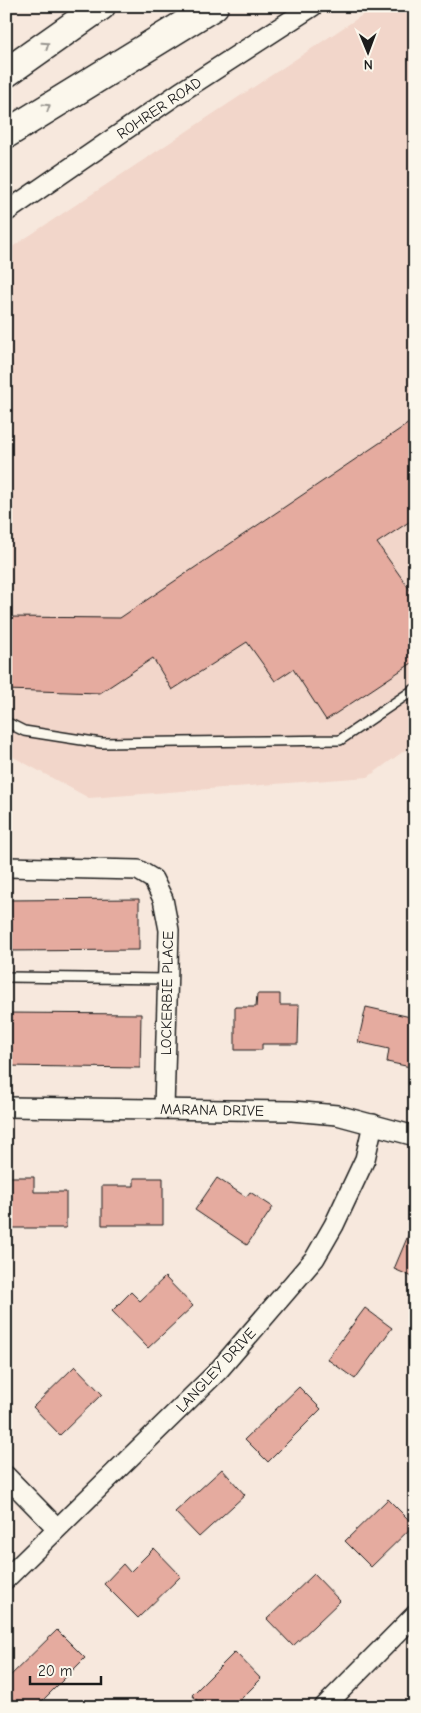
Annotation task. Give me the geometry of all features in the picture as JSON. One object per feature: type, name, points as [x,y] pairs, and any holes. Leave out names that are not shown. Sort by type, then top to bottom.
[{"type":"highway","points":[[6,73],[101,6]]},
{"type":"highway","points":[[6,134],[214,6]]},
{"type":"street","name":"ROHRER ROAD","points":[[6,212],[312,6]]},
{"type":"street","name":"LOCKERBIE PLACE","points":[[6,867],[138,870],[152,879],[163,899],[169,930],[164,1109]]},
{"type":"street","name":"MARANA DRIVE","points":[[6,1107],[292,1111],[337,1115],[415,1136]]},
{"type":"street","name":"LANGLEY DRIVE","points":[[6,1580],[218,1371],[315,1258],[334,1225],[365,1159],[373,1124]]},
{"type":"street","points":[[6,1476],[57,1528]]},
{"type":"street","points":[[324,1707],[415,1615]]},
{"type":"lane","points":[[6,722],[24,731],[101,744],[340,740],[415,688]]},
{"type":"lane","points":[[6,977],[167,979]]},
{"type":"shaded area","points":[[376,6],[415,6],[415,743],[368,777],[89,798],[6,753],[6,251]]},
{"type":"building","points":[[415,419],[415,518],[377,543],[415,597],[415,661],[326,720],[293,669],[275,681],[247,642],[172,690],[153,658],[100,693],[6,690],[6,617],[120,618]]},
{"type":"building","points":[[139,899],[139,950],[7,951],[6,900]]},
{"type":"building","points":[[257,994],[280,994],[280,1005],[299,1005],[298,1044],[262,1044],[262,1050],[235,1050],[235,1007],[256,1007]]},
{"type":"building","points":[[366,1007],[415,1018],[415,1068],[387,1062],[389,1049],[358,1042]]},
{"type":"building","points":[[6,1013],[141,1014],[140,1068],[6,1066]]},
{"type":"building","points":[[7,1177],[34,1177],[34,1192],[66,1192],[66,1228],[7,1228]]},
{"type":"building","points":[[134,1178],[163,1178],[163,1225],[102,1225],[102,1186],[134,1186]]},
{"type":"building","points":[[217,1178],[246,1197],[250,1192],[273,1207],[247,1245],[195,1210]]},
{"type":"building","points":[[415,1219],[415,1278],[394,1269]]},
{"type":"building","points":[[165,1277],[193,1306],[148,1348],[112,1311],[131,1292],[140,1301]]},
{"type":"building","points":[[365,1308],[392,1328],[355,1379],[327,1359]]},
{"type":"building","points":[[75,1366],[102,1394],[60,1435],[33,1407]]},
{"type":"building","points":[[299,1387],[321,1409],[268,1462],[245,1439]]},
{"type":"building","points":[[222,1469],[245,1495],[199,1537],[175,1512]]},
{"type":"building","points":[[388,1499],[414,1525],[371,1567],[345,1541]]},
{"type":"building","points":[[154,1548],[181,1576],[138,1618],[104,1584],[123,1564],[130,1572]]},
{"type":"building","points":[[314,1574],[340,1601],[293,1646],[267,1619]]},
{"type":"building","points":[[57,1630],[85,1658],[36,1707],[6,1707],[6,1680]]},
{"type":"building","points":[[235,1652],[261,1679],[233,1707],[203,1707],[192,1695]]}]
